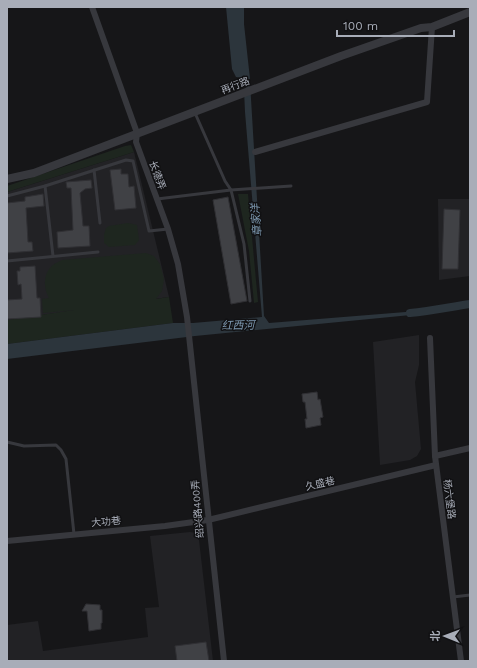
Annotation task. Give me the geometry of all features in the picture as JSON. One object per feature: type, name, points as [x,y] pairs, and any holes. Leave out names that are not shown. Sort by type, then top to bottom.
[{"type":"street","name":"长德弄","points":[[92,7],[137,133],[136,142],[168,229],[178,264],[187,317],[190,355]]},
{"type":"street","name":"再行路","points":[[7,179],[34,173],[341,56],[421,28],[432,27],[470,12]]},
{"type":"street","points":[[255,152],[427,102],[432,27]]},
{"type":"street","name":"杨六堡路","points":[[430,338],[435,456],[460,661]]},
{"type":"street","name":"绍兴路400弄","points":[[190,355],[224,661]]},
{"type":"street","points":[[435,456],[470,448]]},
{"type":"street","name":"久盛巷","points":[[208,520],[436,465]]},
{"type":"street","name":"大功巷","points":[[7,541],[165,526],[208,520]]},
{"type":"lane","points":[[194,111],[231,190],[244,244],[250,301]]},
{"type":"lane","points":[[7,196],[45,186],[126,160],[133,161],[149,231],[168,229]]},
{"type":"lane","points":[[94,170],[100,223]]},
{"type":"lane","points":[[45,186],[53,256]]},
{"type":"lane","points":[[157,199],[231,190],[291,186]]},
{"type":"lane","points":[[7,261],[98,252]]},
{"type":"lane","points":[[7,442],[24,446],[56,445],[61,450],[66,459],[74,534]]},
{"type":"lane","points":[[453,597],[470,595]]},
{"type":"shaded area","points":[[131,145],[134,152],[7,192],[7,186]]},
{"type":"shaded area","points":[[134,152],[169,297],[7,320],[7,192]]},
{"type":"shaded area","points":[[238,194],[248,194],[258,302],[254,303],[249,251]]},
{"type":"shaded area","points":[[438,199],[470,199],[470,276],[439,280]]},
{"type":"shaded area","points":[[128,223],[137,225],[139,240],[135,245],[109,247],[104,243],[106,228],[109,226]]},
{"type":"shaded area","points":[[146,253],[154,256],[160,264],[164,279],[162,291],[156,299],[169,297],[173,323],[7,344],[7,320],[74,310],[43,313],[42,299],[49,298],[45,285],[46,276],[47,272],[54,264],[62,260]]},
{"type":"shaded area","points":[[419,335],[419,365],[415,382],[421,449],[417,456],[410,460],[380,465],[373,342]]},
{"type":"shaded area","points":[[190,532],[196,533],[199,540],[213,661],[7,661],[7,625],[38,621],[43,651],[148,637],[145,608],[159,607],[150,536]]},
{"type":"water","points":[[226,7],[244,7],[244,24],[250,79],[236,77],[232,69]]},
{"type":"water","name":"章家洋","points":[[250,82],[264,316],[269,323],[418,311],[421,314],[195,336],[7,359],[7,344],[173,323],[193,323],[262,317],[245,112],[244,90]]},
{"type":"building","points":[[121,169],[121,174],[128,174],[129,187],[134,186],[136,208],[115,210],[110,170]]},
{"type":"building","points":[[91,180],[92,188],[85,189],[80,193],[83,226],[89,226],[90,246],[58,248],[57,232],[73,230],[71,188],[67,188],[66,182]]},
{"type":"building","points":[[43,194],[44,206],[26,208],[28,242],[32,242],[33,251],[7,253],[7,203],[25,201],[25,197]]},
{"type":"building","points":[[228,197],[247,301],[231,304],[213,200]]},
{"type":"building","points":[[444,209],[460,210],[458,269],[442,269]]},
{"type":"building","points":[[35,266],[37,298],[40,298],[41,317],[7,319],[7,300],[22,299],[21,284],[18,285],[17,271],[20,271],[20,267]]},
{"type":"building","points":[[317,392],[318,400],[320,399],[323,417],[320,418],[321,425],[306,428],[305,419],[307,419],[305,402],[303,402],[302,394]]},
{"type":"building","points":[[86,604],[100,605],[100,610],[102,610],[101,629],[89,631],[87,611],[82,611]]},
{"type":"building","points":[[206,642],[209,661],[177,661],[175,646]]},
{"type":"waterway","name":"红西河","points":[[410,313],[470,304]]}]
